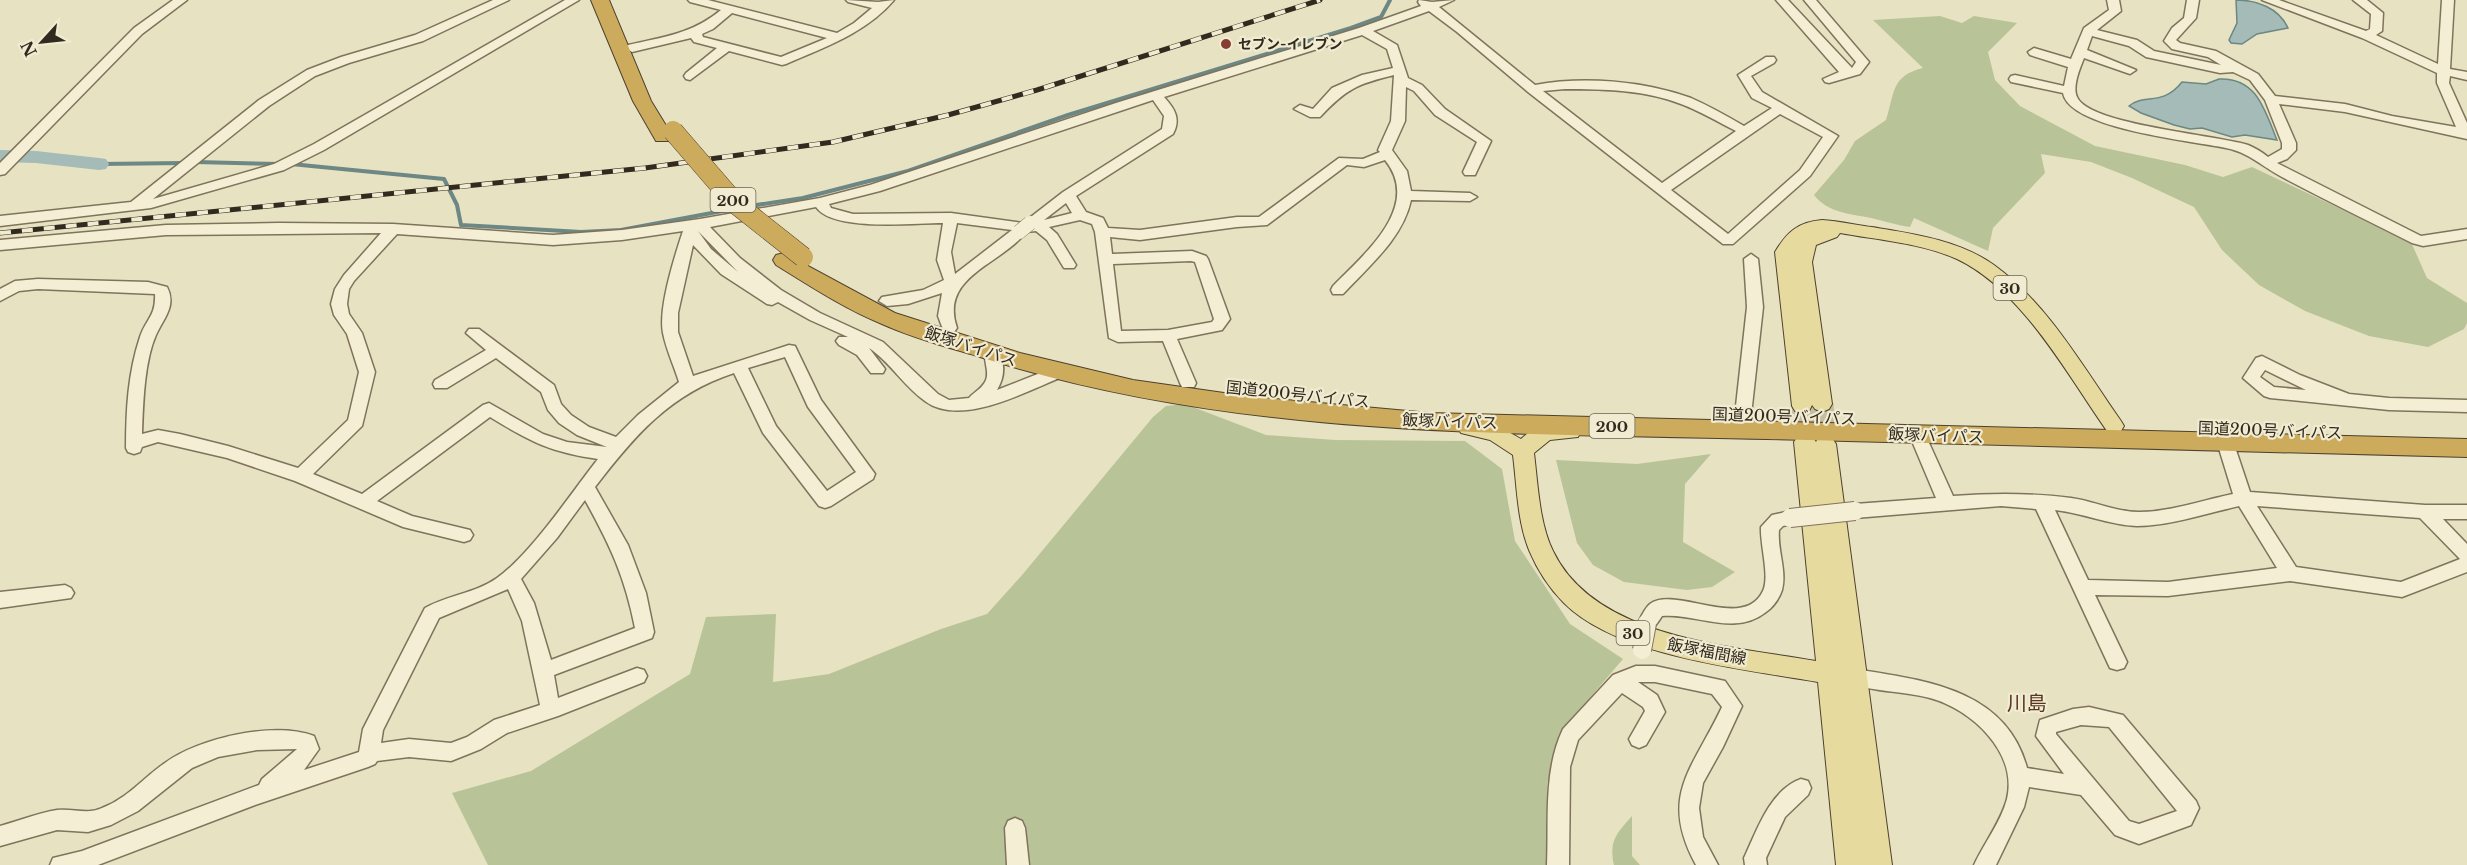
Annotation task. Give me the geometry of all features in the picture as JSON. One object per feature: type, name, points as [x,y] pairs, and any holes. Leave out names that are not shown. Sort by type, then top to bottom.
[{"type":"highway","name":"飯塚バイパス","points":[[600,0],[623,39],[642,101],[668,134],[701,185],[728,214],[794,259],[841,295],[888,318],[992,354],[1058,372],[1174,396],[1319,414],[1430,422],[1917,434],[2224,436],[2467,448]]},
{"type":"highway","name":"200","points":[[613,0],[623,39]]},
{"type":"highway","name":"国道200号バイパス","points":[[794,259],[950,328],[1063,361],[1188,383],[1315,398],[1428,405],[2114,426],[2224,436],[2467,435]]},
{"type":"main road","name":"30","points":[[1803,406],[1783,262],[1784,252],[1790,239],[1799,231],[1813,226],[1830,225],[1940,246],[1965,256],[1989,270],[2007,284],[2031,312],[2114,426]]},
{"type":"main road","name":"30","points":[[1822,404],[1803,262],[1804,247],[1810,240],[1820,235],[1853,230]]},
{"type":"main road","points":[[1362,417],[1374,424],[1480,428],[1495,432],[1510,440],[1523,452],[1528,443],[1538,436],[1554,431],[1628,433],[1678,428]]},
{"type":"main road","points":[[1850,865],[1830,674],[1815,443],[1856,677],[1878,865]]},
{"type":"main road","name":"飯塚福間線","points":[[1523,452],[1540,549],[1558,580],[1571,595],[1597,615],[1624,630],[1654,641],[1856,677]]},
{"type":"street","points":[[0,171],[138,31],[181,0]]},
{"type":"street","points":[[125,208],[144,200],[264,103],[311,73],[345,60],[419,38],[503,0]]},
{"type":"street","points":[[0,221],[151,204],[279,167],[319,147],[573,0]]},
{"type":"street","points":[[694,0],[839,37]]},
{"type":"street","points":[[852,0],[884,3]]},
{"type":"street","points":[[0,245],[166,230],[393,229],[553,240],[622,235],[694,226],[820,202],[914,176],[1121,106],[1363,31],[1425,3],[1448,0]]},
{"type":"street","points":[[1782,0],[1847,74]]},
{"type":"street","points":[[1810,0],[1863,62],[1856,71],[1829,80]]},
{"type":"street","points":[[2113,0],[2115,11],[2088,31],[2078,58],[2070,92],[2073,104],[2094,117],[2136,128],[2234,145],[2250,151],[2306,186],[2417,240],[2467,234]]},
{"type":"street","points":[[2193,0],[2193,16],[2188,23],[2177,30],[2170,41],[2176,46],[2212,54],[2254,77],[2271,99],[2289,143],[2289,150],[2282,156],[2267,162]]},
{"type":"street","points":[[2268,0],[2366,35],[2443,71],[2467,76]]},
{"type":"street","points":[[2358,0],[2377,13],[2376,31],[2366,35]]},
{"type":"street","points":[[2448,0],[2443,83],[2466,134]]},
{"type":"street","points":[[695,33],[698,39],[783,61],[839,37],[858,26],[884,3]]},
{"type":"street","points":[[1425,3],[1728,241],[1805,172],[1831,136],[1757,95],[1744,75],[1770,60]]},
{"type":"street","points":[[623,39],[695,33],[709,26],[730,9]]},
{"type":"street","points":[[1338,290],[1390,231],[1402,213],[1405,195],[1403,176],[1385,150],[1398,121],[1398,91],[1401,75],[1397,51],[1392,44],[1363,31]]},
{"type":"street","points":[[2088,31],[2133,43],[2150,54],[2169,59],[2220,69],[2235,68]]},
{"type":"street","points":[[690,76],[726,47]]},
{"type":"street","points":[[2034,52],[2078,58],[2130,70]]},
{"type":"street","points":[[1300,109],[1315,114],[1337,91],[1366,78],[1401,75],[1418,88],[1440,112],[1484,141],[1470,172]]},
{"type":"street","points":[[2015,80],[2070,92]]},
{"type":"street","points":[[887,302],[924,297],[954,283],[1068,195],[1161,137],[1168,131],[1176,105],[1182,95],[1199,82]]},
{"type":"street","points":[[1532,89],[1547,85],[1572,85],[1667,95],[1693,104],[1745,131]]},
{"type":"street","points":[[1156,96],[1171,112],[1173,119]]},
{"type":"street","points":[[2271,99],[2345,108],[2392,120],[2466,134]]},
{"type":"street","points":[[1121,106],[1154,108],[1173,119]]},
{"type":"street","points":[[1663,189],[1779,109]]},
{"type":"street","points":[[1102,232],[1140,235],[1237,222],[1262,222],[1344,161],[1364,163],[1388,154]]},
{"type":"street","points":[[1068,195],[1081,215]]},
{"type":"street","points":[[1405,195],[1470,197]]},
{"type":"street","points":[[820,202],[826,211],[852,219],[951,218],[1029,228],[1081,215],[1098,221],[1102,232],[1105,259],[1114,334],[1118,337],[1168,335],[1217,326],[1221,323],[1222,319],[1201,259],[1192,256],[1105,259]]},
{"type":"street","points":[[951,218],[943,266],[946,275],[954,283]]},
{"type":"street","points":[[694,226],[696,241],[706,252],[750,287],[820,330],[863,351],[877,369]]},
{"type":"street","points":[[688,384],[670,332],[670,313],[682,253],[694,226]]},
{"type":"street","points":[[694,226],[804,311],[886,352],[931,398],[948,406],[972,403],[1058,372]]},
{"type":"street","points":[[1029,227],[1052,237],[1069,265]]},
{"type":"street","points":[[301,476],[356,422],[367,372],[354,333],[342,315],[339,304],[342,289],[349,278],[393,229]]},
{"type":"street","points":[[1743,415],[1755,308],[1751,259]]},
{"type":"street","points":[[950,328],[945,318],[945,305],[954,283]]},
{"type":"street","points":[[0,296],[15,286],[38,284],[148,287],[162,291],[163,307],[148,335],[135,393],[134,446],[158,436],[228,452],[301,476],[409,522],[464,535]]},
{"type":"street","points":[[474,333],[548,389],[554,406],[565,419],[614,449]]},
{"type":"street","points":[[1168,335],[1188,383]]},
{"type":"street","points":[[62,865],[82,861],[255,796],[362,762],[368,758],[373,729],[432,613],[453,602],[497,587],[510,578],[561,522],[614,449],[644,417],[688,384],[789,350],[814,403],[867,474],[825,501],[769,429],[739,367]]},
{"type":"street","points":[[441,384],[496,351]]},
{"type":"street","points":[[972,403],[989,391],[995,380],[996,370],[992,354]]},
{"type":"street","points":[[2348,400],[2294,379],[2262,362],[2251,378],[2270,392],[2348,400],[2467,406]]},
{"type":"street","points":[[364,502],[489,409],[537,438],[566,448],[614,449]]},
{"type":"street","points":[[1917,434],[1948,505]]},
{"type":"street","points":[[2224,436],[2243,498],[2290,574]]},
{"type":"street","points":[[543,671],[645,632],[638,593],[619,545],[586,487]]},
{"type":"street","points":[[1558,865],[1560,767],[1570,735],[1628,678],[1642,650],[1647,623],[1656,609],[1738,617],[1759,608],[1768,600],[1773,588],[1768,540],[1770,526],[1778,520],[2001,499],[2073,505],[2119,517],[2137,519],[2153,518],[2243,498],[2425,512],[2467,512]]},
{"type":"street","points":[[2042,502],[2117,662]]},
{"type":"street","points":[[2425,512],[2467,555]]},
{"type":"street","points":[[2082,587],[2168,589],[2290,574],[2402,590],[2467,564]]},
{"type":"street","points":[[510,578],[520,589],[543,671],[551,710]]},
{"type":"street","points":[[0,600],[65,592]]},
{"type":"street","points":[[1628,678],[1655,674],[1718,687],[1732,705],[1716,741],[1693,781],[1689,808],[1693,839],[1707,865]]},
{"type":"street","points":[[370,753],[409,748],[451,752],[474,743],[501,726],[551,710],[637,676]]},
{"type":"street","points":[[1856,677],[1919,688],[1941,694],[1962,704],[1998,734],[2014,756],[2019,776],[2017,799],[1985,865]]},
{"type":"street","points":[[1628,678],[1650,701],[1655,712],[1639,739]]},
{"type":"street","points":[[2019,776],[2087,787],[2122,828],[2139,834],[2184,818],[2189,808],[2116,721],[2098,714],[2082,715],[2047,726],[2046,736],[2087,787]]},
{"type":"street","points":[[0,837],[59,819],[76,819],[85,822],[117,813],[148,792],[172,769],[196,754],[255,741],[300,740],[307,742],[309,749],[292,770],[255,796]]},
{"type":"street","points":[[1756,865],[1755,858],[1778,810],[1801,788]]},
{"type":"street","points":[[1015,828],[1018,865]]},
{"type":"green space","points":[[1940,16],[1962,23],[1974,16],[2017,23],[1988,52],[1995,80],[2020,106],[2095,146],[2185,165],[2223,177],[2252,167],[2411,242],[2427,278],[2467,303],[2467,323],[2464,329],[2428,347],[2369,336],[2305,311],[2259,285],[2222,250],[2194,207],[2091,162],[2041,154],[2045,173],[1993,228],[1988,251],[1914,218],[1910,227],[1848,214],[1826,206],[1814,195],[1844,160],[1855,141],[1886,120],[1893,93],[1900,81],[1913,71],[1923,68],[1873,20]]},
{"type":"green space","points":[[1185,404],[1266,435],[1335,440],[1465,441],[1502,469],[1515,541],[1570,624],[1623,659],[1559,734],[1547,784],[1550,865],[488,865],[452,793],[531,771],[690,674],[706,617],[776,614],[773,682],[829,674],[941,629],[987,614],[1153,417],[1166,406]]},
{"type":"green space","points":[[1711,454],[1685,484],[1683,542],[1735,572],[1712,587],[1687,590],[1624,582],[1593,565],[1577,543],[1556,460],[1637,464]]},
{"type":"green space","points":[[1632,816],[1632,856],[1640,865],[1614,865],[1612,850],[1615,838]]},
{"type":"water","points":[[2236,0],[2252,2],[2273,10],[2288,28],[2257,34],[2242,44],[2231,43],[2229,40],[2237,23]]},
{"type":"water","points":[[2219,79],[2232,80],[2251,90],[2263,107],[2277,140],[2245,135],[2232,137],[2202,128],[2190,129],[2141,113],[2129,106],[2141,100],[2168,94],[2182,82],[2206,84]]},
{"type":"waterway","points":[[750,206],[803,198],[908,171],[1068,115],[1351,28],[1381,17],[1390,0]]},
{"type":"waterway","points":[[0,156],[36,157],[99,164]]},
{"type":"waterway","points":[[195,162],[280,164]]},
{"type":"waterway","points":[[99,164],[184,163]]},
{"type":"waterway","points":[[291,164],[444,179],[457,205],[461,225],[581,232],[621,230],[733,209]]},
{"type":"tunnel","points":[[1822,404],[1825,444]]},
{"type":"tunnel","points":[[1802,406],[1805,442]]},
{"type":"railway","points":[[0,233],[645,168],[833,142],[948,115],[1037,90],[1320,0]]},
{"type":"place","name":"セブン-イレブン","points":[[1226,44]]},
{"type":"district","name":"川島","points":[[2027,703]]}]
